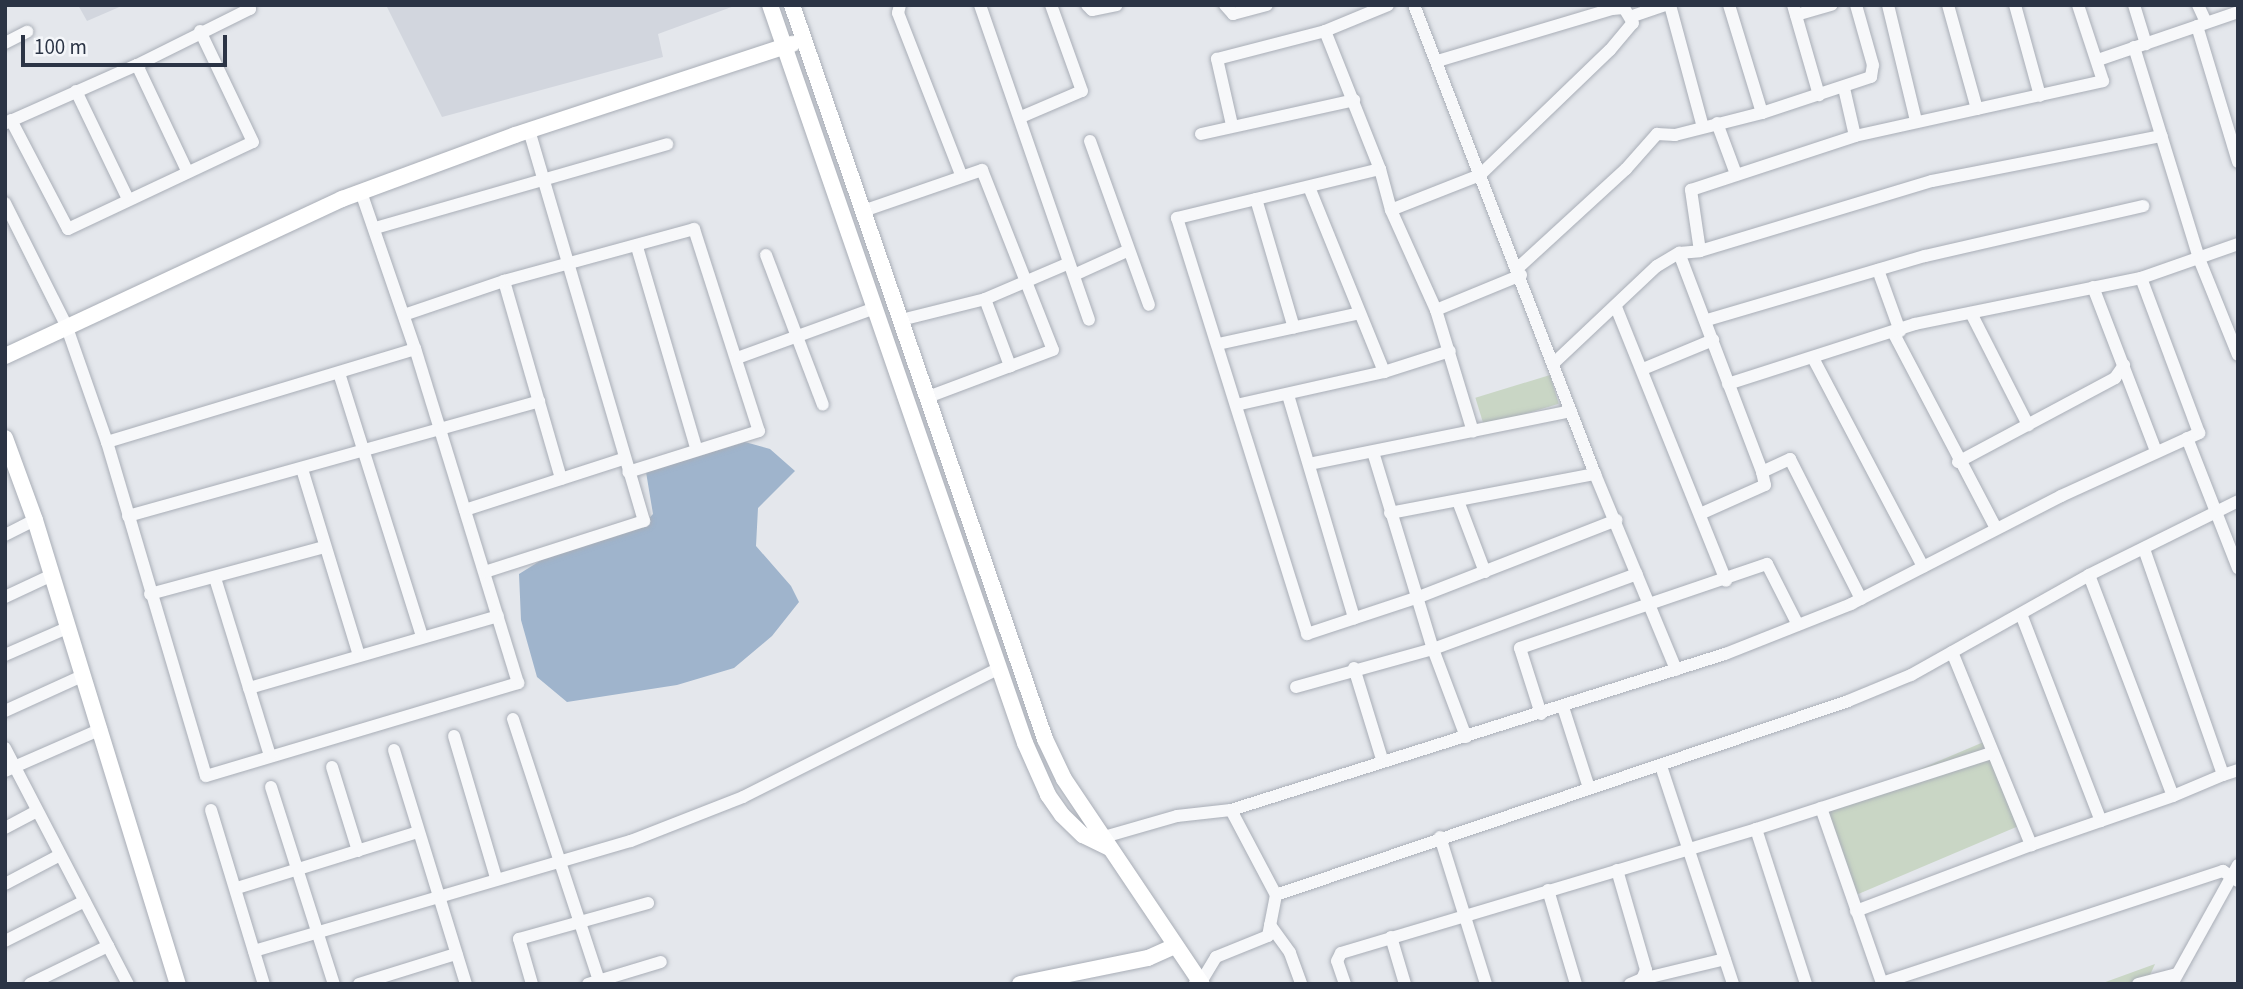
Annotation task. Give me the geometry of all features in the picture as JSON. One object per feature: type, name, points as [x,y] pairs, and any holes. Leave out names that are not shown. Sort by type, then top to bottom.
[{"type":"street","points":[[200,31],[253,142],[68,229],[8,121],[136,65],[200,31],[250,9],[249,5]]},
{"type":"street","points":[[770,5],[1034,766],[1062,815],[1083,835],[1106,842],[1177,816],[1231,810],[1563,707],[1676,670],[1798,625],[1861,599],[1996,528],[2199,433],[2141,278]]},
{"type":"street","points":[[792,5],[1054,757],[1106,842],[1199,983],[1216,957],[1268,936],[1276,895],[1231,810]]},
{"type":"street","points":[[900,5],[898,13],[961,175]]},
{"type":"street","points":[[980,5],[1021,117],[1089,320]]},
{"type":"street","points":[[1021,117],[1082,91],[1051,5]]},
{"type":"street","points":[[1087,5],[1092,10],[1117,5]]},
{"type":"street","points":[[1225,5],[1233,14],[1266,5]]},
{"type":"street","points":[[1232,125],[1217,59],[1325,31],[1388,5]]},
{"type":"street","points":[[1414,5],[1520,271],[1595,474],[1676,670]]},
{"type":"street","points":[[1630,17],[1668,5],[1703,127]]},
{"type":"street","points":[[1730,5],[1762,113]]},
{"type":"street","points":[[1819,95],[1795,10],[1832,5]]},
{"type":"street","points":[[1436,310],[1520,271],[1626,169],[1657,134],[1675,135],[1762,113],[1871,77],[1873,65],[1856,5]]},
{"type":"street","points":[[1888,5],[1916,121]]},
{"type":"street","points":[[1948,5],[1977,108]]},
{"type":"street","points":[[2015,5],[2040,96]]},
{"type":"street","points":[[1700,251],[1691,190],[1855,136],[2103,81],[2078,5]]},
{"type":"street","points":[[2134,5],[2140,46],[2162,135],[2200,261],[2238,355]]},
{"type":"street","points":[[2198,5],[2238,162]]},
{"type":"street","points":[[1391,210],[1480,175],[1610,50],[1633,23],[1625,8],[1612,9],[1438,61]]},
{"type":"street","points":[[2098,60],[2238,12]]},
{"type":"street","points":[[1325,31],[1380,169],[1391,210],[1436,310],[1473,432]]},
{"type":"street","points":[[5,43],[27,32]]},
{"type":"street","points":[[5,356],[66,325],[361,191],[528,131],[804,40]]},
{"type":"street","points":[[136,65],[187,171]]},
{"type":"street","points":[[1844,88],[1855,136]]},
{"type":"street","points":[[76,91],[128,199]]},
{"type":"street","points":[[1201,134],[1354,100]]},
{"type":"street","points":[[1717,123],[1736,174]]},
{"type":"street","points":[[485,572],[644,521],[623,459],[569,263],[528,131]]},
{"type":"street","points":[[1555,362],[1657,266],[1679,253],[1700,251],[1933,181],[2162,135]]},
{"type":"street","points":[[1090,141],[1127,251],[1149,305]]},
{"type":"street","points":[[375,228],[667,144]]},
{"type":"street","points":[[863,211],[976,169],[985,173],[1053,350],[929,397]]},
{"type":"street","points":[[1380,169],[1177,218],[1218,344],[1248,457],[1307,634],[1419,597],[1616,520]]},
{"type":"street","points":[[1309,187],[1384,372]]},
{"type":"street","points":[[5,203],[66,325],[107,442],[206,776],[518,682],[415,349],[361,191]]},
{"type":"street","points":[[1256,200],[1294,328]]},
{"type":"street","points":[[1707,320],[1878,270],[2143,206]]},
{"type":"street","points":[[404,315],[504,281],[637,247],[694,229],[759,431],[696,448],[628,472]]},
{"type":"street","points":[[1728,384],[1897,333],[1949,314],[1971,313],[2141,278],[2200,261],[2238,244]]},
{"type":"street","points":[[637,247],[696,448]]},
{"type":"street","points":[[901,320],[985,299],[1028,281],[1127,251]]},
{"type":"street","points":[[1679,253],[1707,320],[1765,485],[1700,514]]},
{"type":"street","points":[[766,255],[823,405]]},
{"type":"street","points":[[1878,270],[1897,333],[1958,462],[1996,528]]},
{"type":"street","points":[[504,281],[561,479]]},
{"type":"street","points":[[2093,287],[2156,451]]},
{"type":"street","points":[[985,299],[1010,366]]},
{"type":"street","points":[[1616,307],[1726,581]]},
{"type":"street","points":[[737,358],[875,308]]},
{"type":"street","points":[[1218,344],[1360,313]]},
{"type":"street","points":[[1971,313],[2028,425]]},
{"type":"street","points":[[1643,369],[1713,340]]},
{"type":"street","points":[[107,442],[415,349]]},
{"type":"street","points":[[1236,405],[1384,372],[1450,351]]},
{"type":"street","points":[[1813,358],[1923,567]]},
{"type":"street","points":[[1958,462],[2115,378],[2124,365]]},
{"type":"street","points":[[339,373],[422,636]]},
{"type":"street","points":[[1288,395],[1354,618]]},
{"type":"street","points":[[128,516],[539,401]]},
{"type":"street","points":[[1309,464],[1571,411]]},
{"type":"street","points":[[5,438],[11,471],[35,520],[178,984]]},
{"type":"street","points":[[2187,438],[2238,568]]},
{"type":"street","points":[[1373,452],[1433,649],[1466,737]]},
{"type":"street","points":[[465,510],[623,459]]},
{"type":"street","points":[[1762,472],[1790,459],[1861,599]]},
{"type":"street","points":[[302,469],[359,655]]},
{"type":"street","points":[[1390,513],[1595,474]]},
{"type":"street","points":[[1458,501],[1485,572]]},
{"type":"street","points":[[1276,895],[1440,837],[1661,766],[1848,701],[1952,652],[2089,575],[2238,502]]},
{"type":"street","points":[[5,535],[35,520]]},
{"type":"street","points":[[150,594],[324,547]]},
{"type":"street","points":[[2144,549],[2223,775]]},
{"type":"street","points":[[1541,713],[1520,648],[1652,607],[1767,564],[1798,625]]},
{"type":"street","points":[[1296,687],[1354,668],[1433,649],[1637,574]]},
{"type":"street","points":[[5,597],[52,575]]},
{"type":"street","points":[[2089,575],[2172,796]]},
{"type":"street","points":[[215,578],[270,756]]},
{"type":"street","points":[[2021,614],[2101,821]]},
{"type":"street","points":[[249,688],[498,616]]},
{"type":"street","points":[[5,655],[69,627]]},
{"type":"street","points":[[1952,652],[1991,753],[2031,845]]},
{"type":"street","points":[[254,951],[496,878],[631,841],[743,797],[999,668]]},
{"type":"street","points":[[1354,668],[1383,762]]},
{"type":"street","points":[[5,711],[84,675]]},
{"type":"street","points":[[1563,707],[1590,788]]},
{"type":"street","points":[[513,719],[580,923],[596,983],[661,962]]},
{"type":"street","points":[[10,769],[101,729]]},
{"type":"street","points":[[454,736],[496,878]]},
{"type":"street","points":[[5,748],[10,769],[37,811],[128,984]]},
{"type":"street","points":[[394,750],[466,984]]},
{"type":"street","points":[[1345,984],[1338,956],[1391,937],[1756,829],[1991,753]]},
{"type":"street","points":[[1034,766],[1054,757]]},
{"type":"street","points":[[1661,766],[1691,848],[1733,984]]},
{"type":"street","points":[[332,767],[358,851]]},
{"type":"street","points":[[1856,911],[2238,770]]},
{"type":"street","points":[[271,787],[300,870],[334,984]]},
{"type":"street","points":[[1821,808],[1882,983],[2223,871],[2234,879]]},
{"type":"street","points":[[211,810],[237,888],[264,984]]},
{"type":"street","points":[[5,828],[37,811]]},
{"type":"street","points":[[1756,829],[1806,984]]},
{"type":"street","points":[[237,888],[418,832]]},
{"type":"street","points":[[1440,837],[1486,984]]},
{"type":"street","points":[[5,884],[60,855]]},
{"type":"street","points":[[2138,984],[2174,979],[2234,879],[2238,865]]},
{"type":"street","points":[[1617,870],[1646,970],[1636,981]]},
{"type":"street","points":[[1548,890],[1577,984]]},
{"type":"street","points":[[5,941],[85,901]]},
{"type":"street","points":[[532,984],[519,939],[648,903]]},
{"type":"street","points":[[1270,926],[1282,938],[1301,984]]},
{"type":"street","points":[[1391,937],[1405,984]]},
{"type":"street","points":[[30,984],[108,946]]},
{"type":"street","points":[[1020,984],[1148,958],[1175,946]]},
{"type":"street","points":[[359,984],[398,978],[456,954]]},
{"type":"street","points":[[1636,981],[1725,959]]},
{"type":"shaded area","points":[[78,5],[124,5],[87,21]]},
{"type":"shaded area","points":[[386,5],[737,5],[658,34],[663,57],[442,117]]},
{"type":"green space","points":[[1550,375],[1559,404],[1484,426],[1475,398]]},
{"type":"green space","points":[[1986,741],[2022,825],[1858,894],[1822,811]]},
{"type":"green space","points":[[2155,964],[2146,984],[2100,984]]},
{"type":"water","points":[[745,442],[770,449],[795,471],[758,508],[756,546],[791,586],[799,602],[772,636],[734,668],[677,685],[567,702],[537,677],[521,620],[519,574],[551,554],[642,526],[653,514],[646,472]]}]
